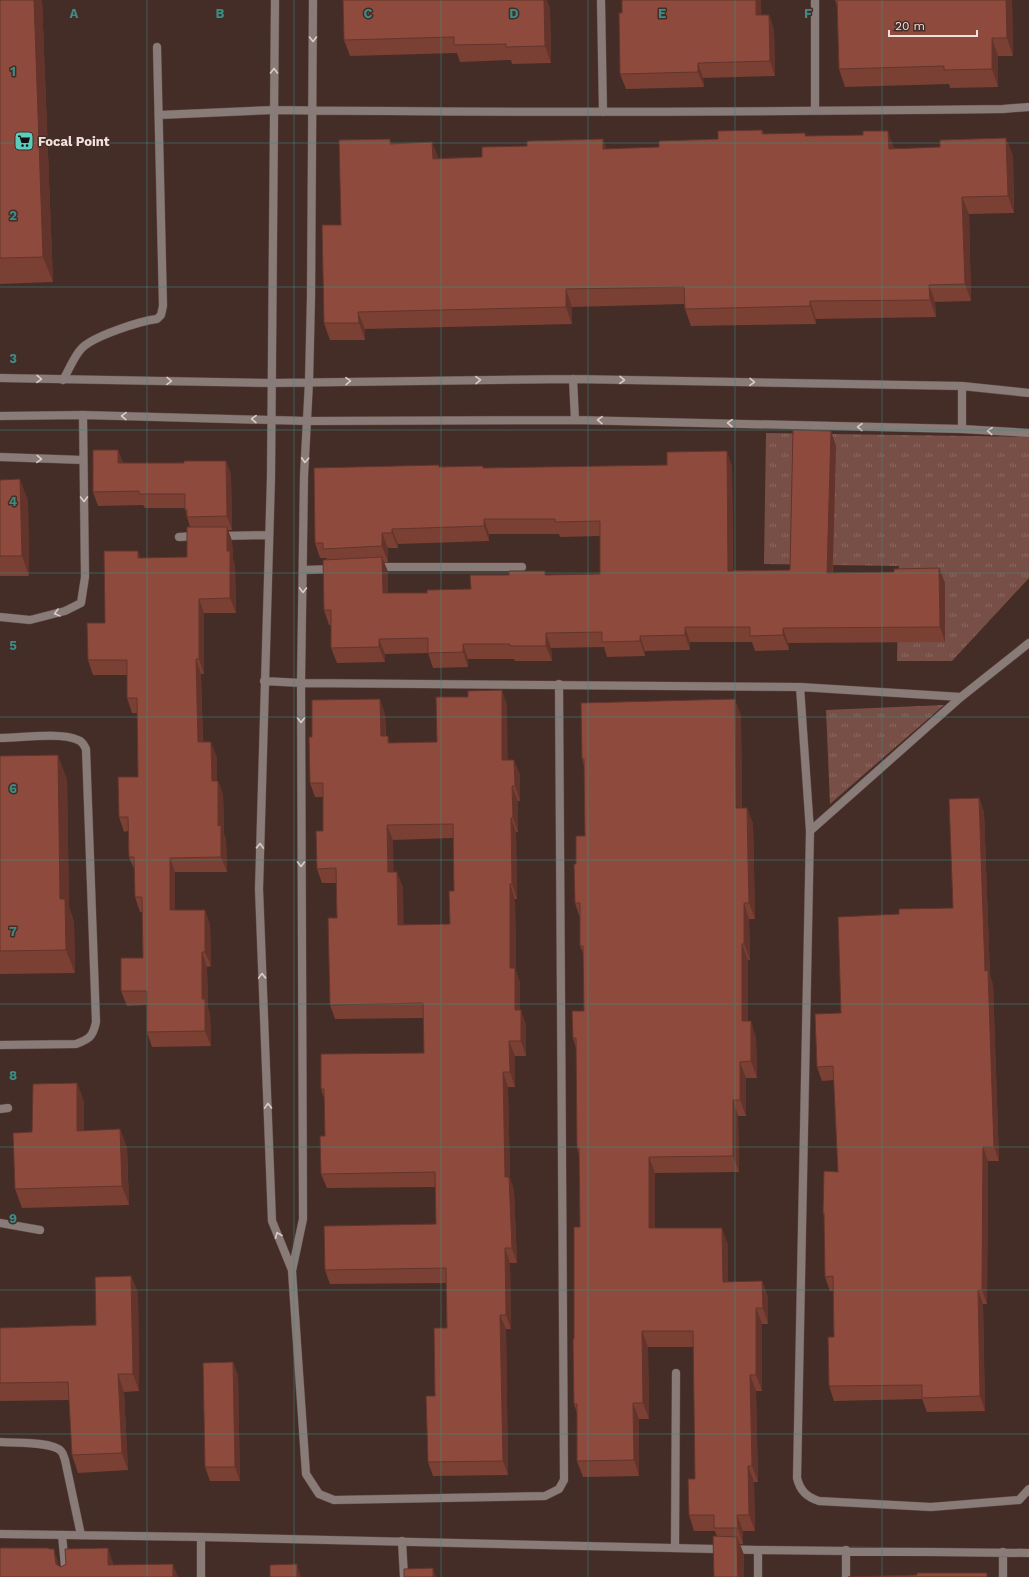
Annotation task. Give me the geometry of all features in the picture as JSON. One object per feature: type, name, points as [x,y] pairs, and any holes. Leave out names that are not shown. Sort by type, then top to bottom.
[{"type":"street","points":[[275,0],[272,383],[259,890],[272,1221],[292,1271]]},
{"type":"street","points":[[313,0],[309,382],[304,476],[304,570],[301,682],[303,1219],[292,1271],[306,1474],[319,1494],[334,1500],[545,1496],[559,1489],[564,1480],[559,684]]},
{"type":"street","points":[[601,0],[603,112]]},
{"type":"street","points":[[815,0],[815,111]]},
{"type":"street","points":[[63,380],[81,350],[87,344],[107,334],[157,319],[161,315],[163,306],[157,47]]},
{"type":"street","points":[[159,115],[274,110],[603,112],[1003,109],[1029,107]]},
{"type":"street","points":[[0,378],[272,383],[573,379],[962,386],[1029,393]]},
{"type":"street","points":[[573,379],[575,420]]},
{"type":"street","points":[[962,386],[962,429]]},
{"type":"street","points":[[0,617],[30,620],[65,610],[81,603],[85,577],[83,415]]},
{"type":"street","points":[[0,416],[83,415],[307,421],[575,420],[962,429],[1029,433]]},
{"type":"street","points":[[0,457],[83,460]]},
{"type":"street","points":[[179,537],[268,535]]},
{"type":"street","points":[[366,568],[522,567]]},
{"type":"street","points":[[304,570],[342,569]]},
{"type":"street","points":[[810,831],[961,697],[1029,643]]},
{"type":"street","points":[[264,681],[800,687],[961,697]]},
{"type":"street","points":[[800,687],[810,831],[797,1478],[799,1486],[804,1494],[819,1502],[931,1507],[1019,1500],[1029,1489]]},
{"type":"street","points":[[0,738],[60,736],[77,739],[82,742],[86,749],[96,1022],[94,1033],[86,1040],[76,1044],[0,1045]]},
{"type":"street","points":[[0,1223],[40,1230]]},
{"type":"street","points":[[675,1548],[676,1373]]},
{"type":"street","points":[[0,1442],[46,1445],[56,1448],[62,1452],[81,1535]]},
{"type":"street","points":[[0,1534],[201,1537],[758,1550],[1029,1553]]},
{"type":"street","points":[[62,1535],[66,1577]]},
{"type":"street","points":[[201,1537],[201,1577]]},
{"type":"street","points":[[402,1542],[404,1577]]},
{"type":"street","points":[[758,1550],[758,1577]]},
{"type":"street","points":[[846,1550],[846,1577]]},
{"type":"street","points":[[1003,1552],[1003,1577]]},
{"type":"green space","points":[[766,433],[1029,437],[1029,578],[952,661],[897,661],[899,566],[764,564]]},
{"type":"green space","points":[[944,705],[830,804],[826,710]]},
{"type":"building","name":"Focal Point","points":[[0,0],[34,0],[43,257],[0,258]]},
{"type":"building","points":[[343,0],[544,0],[545,46],[506,47],[506,44],[454,45],[454,37],[344,40]]},
{"type":"building","points":[[622,0],[756,0],[756,15],[769,15],[770,61],[698,63],[698,72],[620,74],[619,13],[622,13]]},
{"type":"building","points":[[837,0],[1006,0],[1007,38],[992,38],[992,69],[944,70],[944,66],[839,69]]},
{"type":"building","points":[[762,130],[762,134],[805,133],[805,136],[863,135],[863,131],[888,131],[889,149],[940,147],[940,140],[1006,138],[1008,196],[962,197],[965,284],[929,285],[930,300],[810,301],[810,306],[685,309],[684,287],[566,289],[566,307],[358,312],[359,323],[324,323],[322,225],[341,225],[339,140],[390,139],[390,144],[432,142],[433,159],[482,157],[482,147],[527,146],[527,141],[603,139],[603,149],[659,147],[659,141],[718,139],[718,131]]},
{"type":"building","points":[[793,430],[831,431],[827,573],[894,572],[894,569],[939,568],[940,627],[783,628],[783,635],[750,636],[750,627],[685,627],[685,635],[640,636],[640,641],[602,642],[602,632],[546,633],[546,646],[463,644],[463,652],[428,653],[428,638],[379,639],[379,647],[331,648],[331,610],[324,610],[323,560],[382,557],[383,593],[427,593],[427,590],[471,589],[470,575],[509,575],[509,571],[545,571],[545,575],[600,574],[600,521],[555,522],[555,519],[484,519],[484,526],[392,529],[392,533],[382,533],[382,546],[323,549],[323,543],[315,543],[314,468],[439,465],[439,467],[483,466],[483,468],[667,465],[667,452],[727,451],[728,571],[790,570]]},
{"type":"building","points":[[93,450],[118,450],[118,463],[184,463],[184,461],[226,461],[227,516],[187,517],[187,510],[185,510],[185,494],[139,494],[139,491],[93,492]]},
{"type":"building","points":[[20,479],[22,556],[0,556],[0,480]]},
{"type":"building","points":[[187,527],[227,527],[227,551],[230,551],[230,598],[199,599],[199,659],[196,659],[198,742],[211,742],[212,781],[218,781],[218,826],[221,825],[221,857],[170,858],[170,910],[205,910],[205,952],[202,952],[202,999],[205,999],[205,1031],[147,1032],[147,991],[121,991],[121,958],[143,958],[142,897],[135,897],[134,857],[129,857],[128,817],[119,817],[118,777],[138,777],[137,698],[127,698],[127,660],[88,660],[87,623],[105,623],[104,551],[138,551],[138,558],[187,557]]},
{"type":"building","points":[[502,690],[502,760],[514,760],[515,786],[512,786],[513,818],[511,818],[512,884],[510,884],[510,968],[515,968],[515,1010],[521,1010],[521,1041],[509,1041],[510,1072],[503,1072],[505,1177],[509,1177],[512,1248],[505,1248],[506,1315],[500,1315],[503,1461],[428,1462],[426,1396],[435,1396],[434,1328],[447,1328],[446,1268],[325,1270],[324,1226],[436,1224],[435,1172],[321,1174],[320,1136],[325,1136],[324,1089],[321,1089],[321,1054],[424,1053],[423,1003],[330,1005],[328,918],[337,918],[336,868],[317,869],[316,831],[323,831],[323,783],[310,783],[309,737],[312,737],[312,700],[380,699],[381,736],[388,736],[388,743],[437,742],[436,697],[468,697],[468,691]],"holes":[[[453,824],[454,891],[449,891],[450,924],[398,925],[397,872],[388,872],[387,825]]]},
{"type":"building","points":[[735,699],[736,808],[747,808],[749,903],[744,903],[744,944],[742,944],[742,1021],[751,1021],[751,1061],[740,1062],[740,1100],[733,1100],[733,1156],[649,1157],[649,1228],[722,1228],[723,1282],[762,1281],[763,1308],[756,1308],[756,1375],[750,1375],[752,1466],[748,1466],[749,1515],[737,1515],[738,1528],[714,1528],[714,1515],[689,1515],[688,1479],[695,1479],[693,1331],[642,1331],[643,1403],[633,1403],[634,1460],[577,1461],[577,1404],[574,1404],[573,1339],[574,1227],[580,1227],[579,1148],[577,1148],[576,1038],[573,1038],[572,1011],[584,1011],[583,946],[580,946],[580,903],[575,903],[574,864],[576,864],[576,836],[585,836],[584,759],[582,759],[581,703]]},
{"type":"building","points":[[58,755],[60,899],[65,899],[66,950],[0,951],[0,756]]},
{"type":"building","points":[[979,798],[985,971],[988,970],[994,1147],[983,1147],[982,1290],[978,1290],[980,1396],[922,1398],[922,1385],[829,1386],[828,1337],[834,1337],[833,1276],[825,1277],[823,1213],[824,1171],[838,1172],[833,1066],[817,1067],[815,1014],[841,1013],[838,917],[899,914],[899,909],[953,908],[949,799]]},
{"type":"building","points":[[77,1083],[77,1131],[120,1129],[122,1186],[15,1189],[13,1133],[32,1132],[33,1084]]},
{"type":"building","points":[[131,1276],[133,1374],[118,1374],[122,1453],[72,1455],[68,1382],[0,1383],[0,1328],[96,1325],[95,1277]]},
{"type":"building","points":[[233,1362],[235,1467],[205,1467],[203,1363]]},
{"type":"building","points":[[713,1536],[737,1537],[738,1577],[714,1577]]},
{"type":"building","points":[[0,1548],[54,1549],[56,1564],[61,1567],[66,1564],[65,1549],[108,1548],[108,1565],[173,1564],[173,1577],[0,1577]]},
{"type":"building","points":[[297,1564],[297,1577],[270,1577],[270,1565]]},
{"type":"building","points":[[433,1568],[433,1577],[404,1577],[404,1569]]},
{"type":"building","points":[[917,1573],[987,1573],[987,1577],[848,1577],[917,1575]]},
{"type":"place","name":"Focal Point","points":[[24,141]]}]
